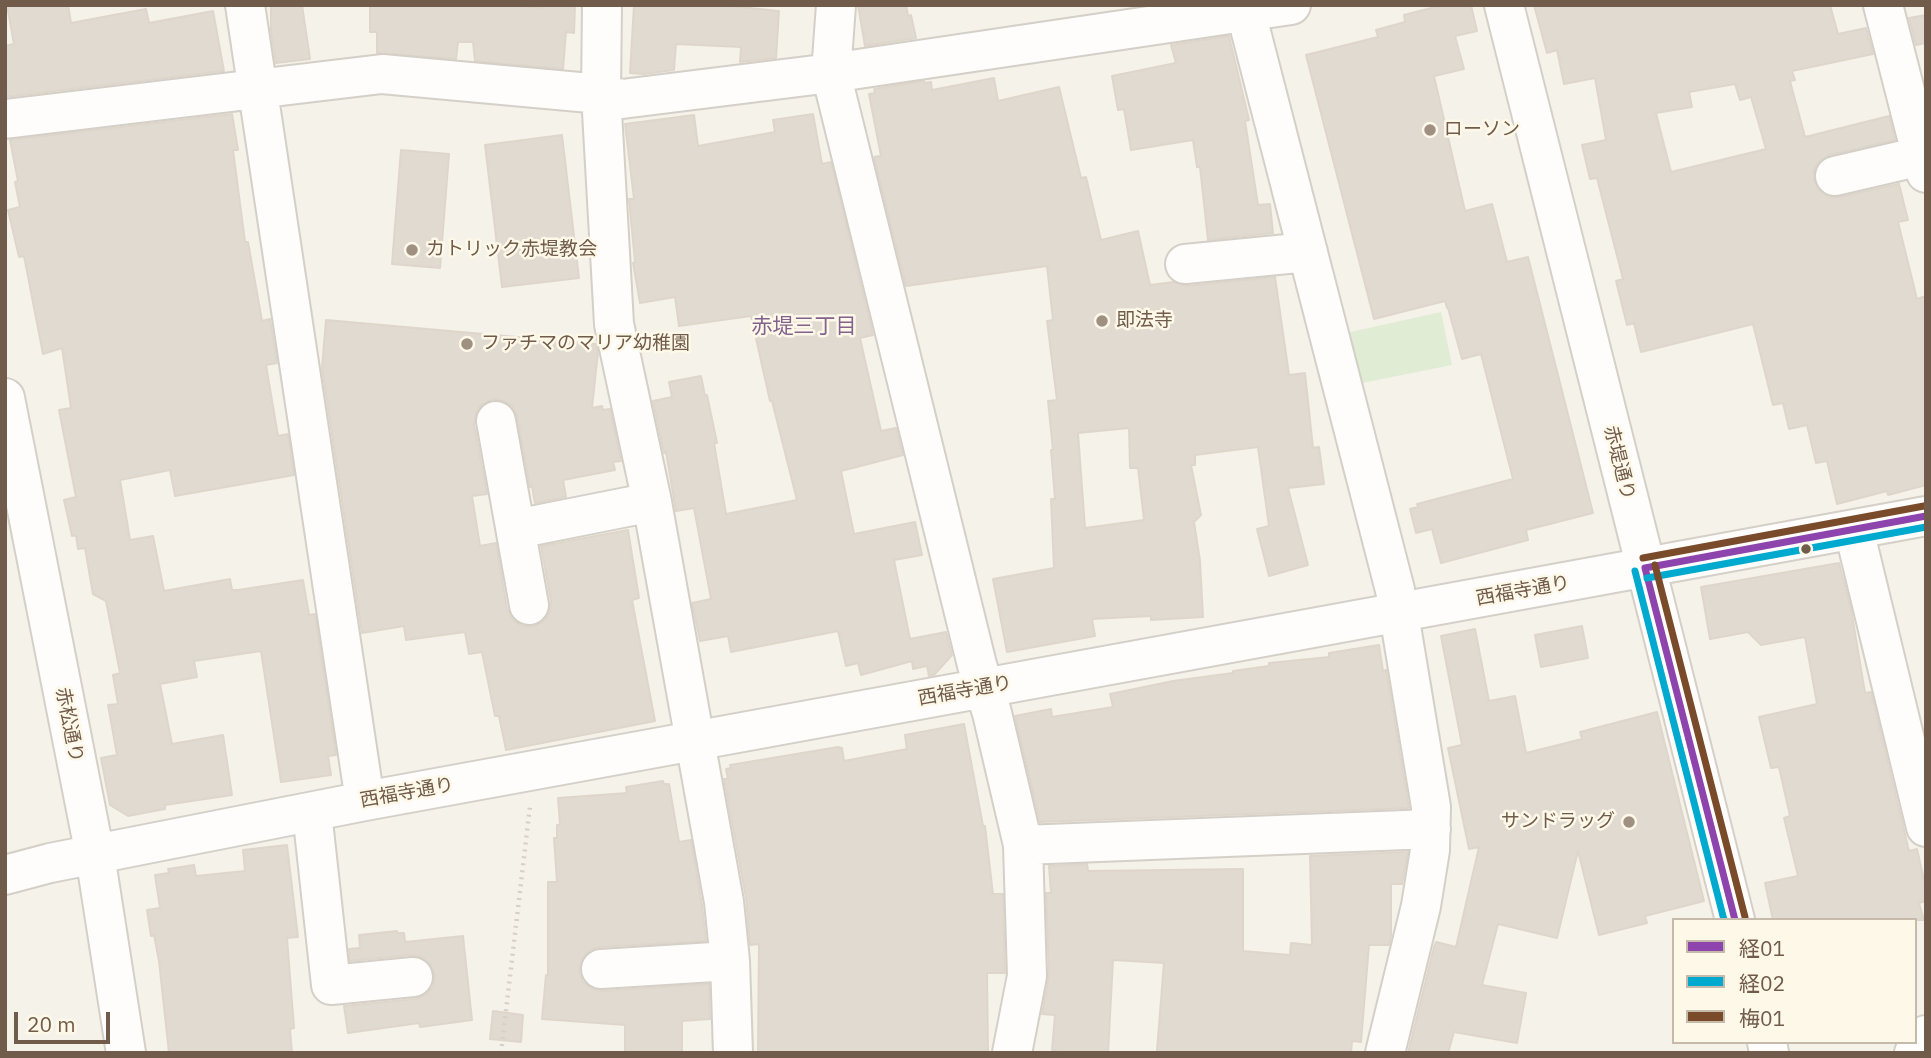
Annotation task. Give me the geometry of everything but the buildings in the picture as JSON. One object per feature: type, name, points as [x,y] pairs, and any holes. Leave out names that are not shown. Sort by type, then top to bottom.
[{"type":"street","points":[[245,5],[365,801]]},
{"type":"street","points":[[602,5],[601,94],[614,324],[652,502],[724,902],[730,961],[733,1053]]},
{"type":"street","points":[[836,5],[831,73],[1023,845],[1027,976],[1012,1053]]},
{"type":"street","points":[[5,119],[382,74],[601,94],[622,99],[831,73],[1244,8],[1291,5]]},
{"type":"street","name":"赤堤通り","points":[[1504,5],[1734,918]]},
{"type":"street","points":[[1835,176],[1924,164],[1883,5]]},
{"type":"street","points":[[1244,8],[1400,614],[1431,807],[1430,850],[1421,906],[1385,1053]]},
{"type":"street","points":[[1185,264],[1308,252]]},
{"type":"street","name":"赤松通り","points":[[6,408],[95,855],[126,1053]]},
{"type":"street","points":[[496,421],[530,605]]},
{"type":"street","points":[[516,529],[652,502]]},
{"type":"street","name":"西福寺通り","points":[[5,875],[365,801],[1926,516]]},
{"type":"street","points":[[1854,530],[1926,827]]},
{"type":"street","points":[[312,812],[331,985],[413,977]]},
{"type":"street","points":[[1023,845],[1431,829]]},
{"type":"street","points":[[601,969],[730,961]]},
{"type":"street","points":[[1914,1053],[1926,1035]]},
{"type":"path","points":[[501,1053],[530,805]]},
{"type":"green space","points":[[1441,312],[1452,365],[1357,384],[1346,333]]},
{"type":"transit line","name":"梅01","points":[[1643,558],[1924,506]]},
{"type":"transit line","name":"経01","points":[[1645,568],[1926,516]]},
{"type":"transit line","name":"経02","points":[[1647,578],[1926,527]]},
{"type":"transit line","name":"梅01","points":[[1655,565],[1745,917]]},
{"type":"transit line","name":"経01","points":[[1645,568],[1734,918]]},
{"type":"transit line","name":"経02","points":[[1635,571],[1723,918]]},
{"type":"place","name":"ローソン","points":[[1430,130]]},
{"type":"place","name":"カトリック赤堤教会","points":[[412,250]]},
{"type":"place","name":"即法寺","points":[[1102,321]]},
{"type":"place","name":"ファチマのマリア幼稚園","points":[[467,344]]},
{"type":"place","name":"サンドラッグ","points":[[1629,822]]},
{"type":"district","name":"赤堤三丁目","points":[[804,327]]}]
